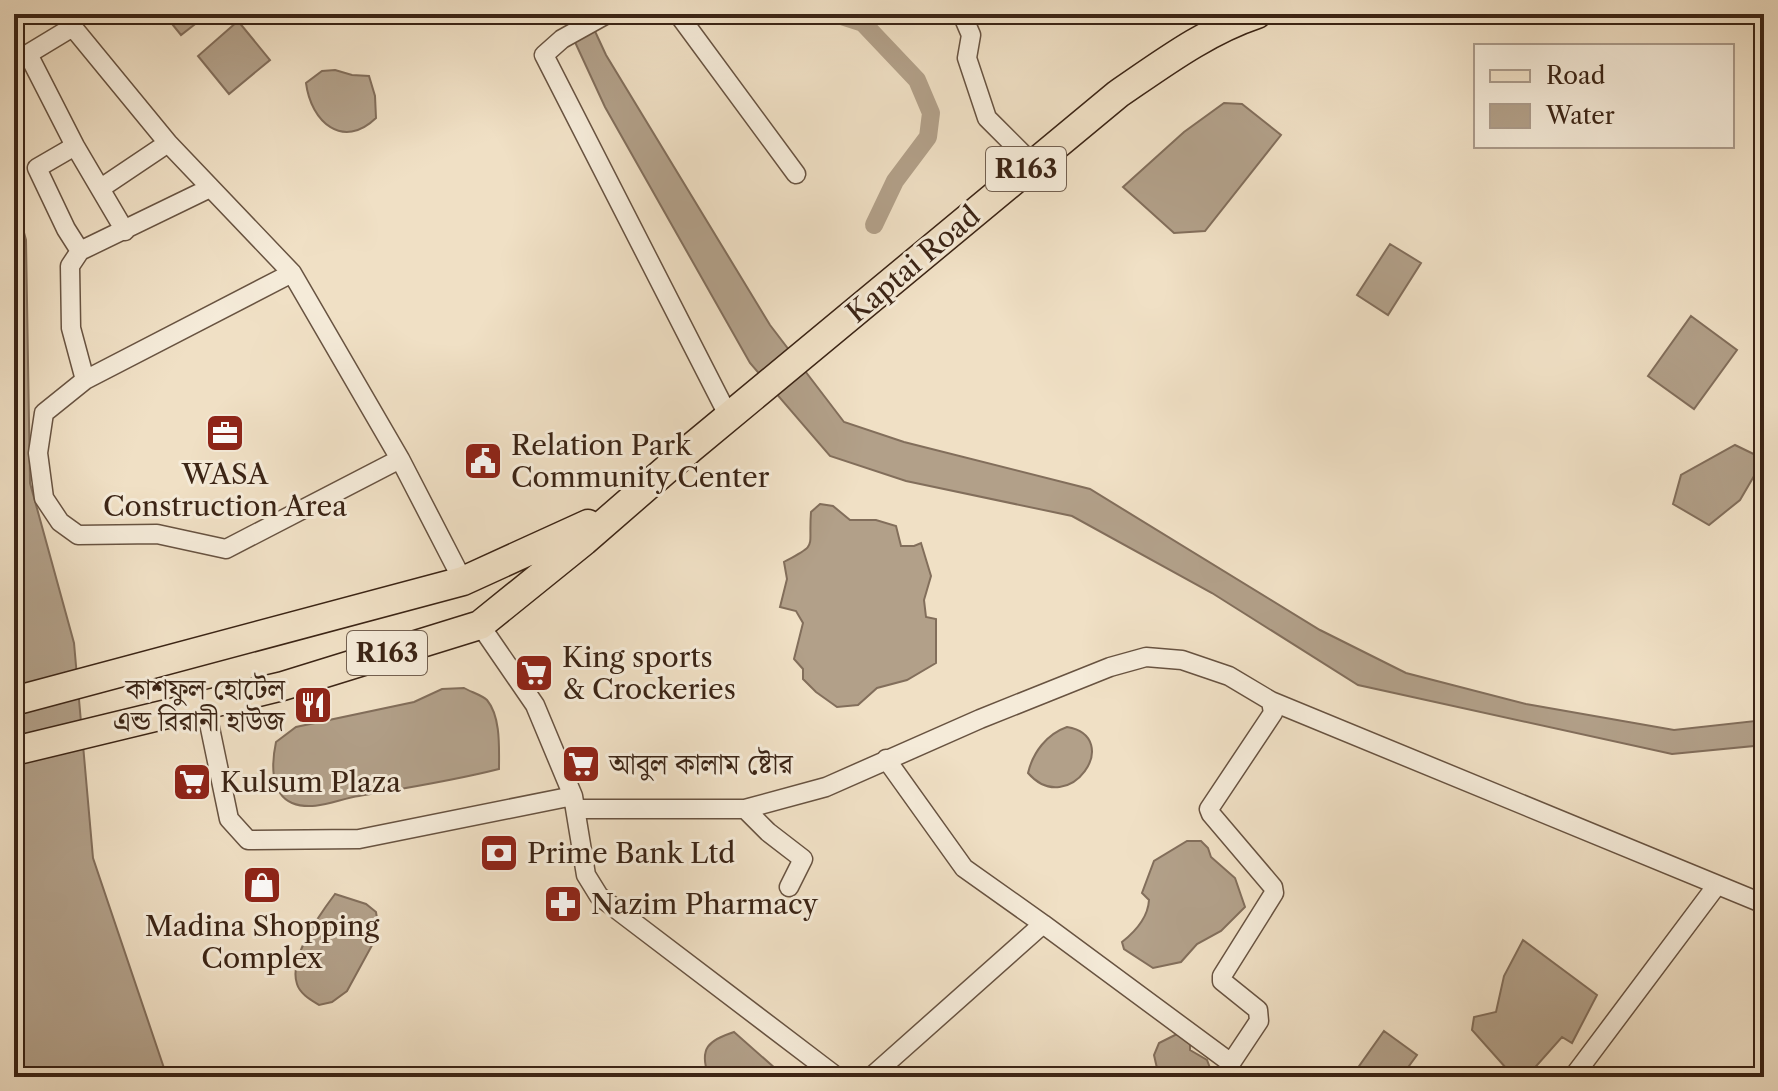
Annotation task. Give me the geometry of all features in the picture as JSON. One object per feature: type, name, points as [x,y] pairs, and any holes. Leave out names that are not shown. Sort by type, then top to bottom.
[{"type":"main road","name":"Kaptai Road","points":[[621,508],[1118,94],[1180,51],[1257,14]]},
{"type":"main road","name":"R163","points":[[14,701],[463,581],[621,508]]},
{"type":"main road","name":"R163","points":[[14,751],[283,686],[480,625],[621,508]]},
{"type":"street","points":[[678,14],[796,174]]},
{"type":"street","points":[[962,14],[971,35],[967,58],[987,118],[1033,164]]},
{"type":"street","points":[[604,15],[562,39],[544,55],[729,417]]},
{"type":"street","points":[[125,231],[75,146],[28,54],[66,21],[168,143],[292,273],[400,459],[463,581]]},
{"type":"street","points":[[101,188],[168,143]]},
{"type":"street","points":[[75,146],[37,168],[80,251]]},
{"type":"street","points":[[85,380],[71,328],[70,266],[80,251],[210,188]]},
{"type":"street","points":[[292,273],[85,380],[44,413],[38,453],[44,498],[60,522],[78,535],[157,534],[226,549],[400,459]]},
{"type":"street","points":[[480,625],[535,705],[574,802],[586,875],[599,896],[831,1076]]},
{"type":"street","points":[[205,704],[229,819],[248,840],[359,839],[574,802],[745,809],[826,787],[886,759],[1110,667],[1146,657],[1182,660],[1229,676],[1271,701],[1764,904]]},
{"type":"street","points":[[886,759],[964,868],[1043,924],[1226,1070],[1260,1016],[1258,1010],[1222,981],[1222,976],[1274,893],[1273,887],[1209,809],[1273,713],[1271,701]]},
{"type":"street","points":[[745,809],[768,832],[803,859],[789,887]]},
{"type":"street","points":[[1573,1077],[1717,885]]},
{"type":"street","points":[[871,1077],[1043,924]]},
{"type":"water","points":[[164,14],[208,14],[181,35]]},
{"type":"water","points":[[562,14],[587,14],[606,55],[770,325],[844,422],[904,442],[1090,489],[1320,630],[1406,673],[1526,704],[1674,730],[1764,720],[1764,745],[1672,754],[1358,685],[1212,593],[1072,516],[906,481],[830,456],[750,363],[605,107]]},
{"type":"water","points":[[238,21],[270,60],[229,94],[198,56]]},
{"type":"water","points":[[322,71],[369,76],[375,96],[376,118],[352,132],[330,127],[314,109],[309,97],[306,83]]},
{"type":"water","points":[[1224,103],[1242,104],[1281,135],[1205,231],[1174,233],[1123,187],[1184,132]]},
{"type":"water","points":[[14,196],[26,240],[30,483],[74,643],[93,858],[167,1077],[14,1077]]},
{"type":"water","points":[[1390,244],[1421,263],[1388,315],[1357,295]]},
{"type":"water","points":[[1691,316],[1737,350],[1694,409],[1648,376]]},
{"type":"water","points":[[1735,445],[1764,459],[1740,500],[1709,525],[1673,504],[1681,475]]},
{"type":"water","points":[[820,504],[833,506],[850,520],[876,520],[896,526],[901,546],[921,543],[931,576],[924,600],[926,617],[936,619],[936,663],[907,680],[877,688],[858,705],[837,707],[803,679],[803,669],[794,659],[803,623],[796,611],[780,607],[787,579],[784,562],[803,552],[810,544],[811,512]]},
{"type":"water","points":[[464,688],[485,698],[492,707],[498,733],[499,769],[317,806],[292,803],[279,792],[273,767],[276,742],[296,727],[414,702],[442,689]]},
{"type":"water","points":[[1067,727],[1084,734],[1091,745],[1091,758],[1085,771],[1074,782],[1060,787],[1044,785],[1028,773],[1030,765],[1047,739]]},
{"type":"water","points":[[1187,841],[1201,841],[1211,857],[1235,878],[1245,907],[1221,931],[1197,944],[1181,962],[1153,968],[1124,949],[1122,942],[1136,929],[1146,913],[1149,900],[1142,893],[1154,861]]},
{"type":"water","points":[[335,894],[366,904],[376,912],[378,925],[376,938],[347,991],[332,1002],[319,1005],[298,988],[295,973],[307,937]]},
{"type":"water","points":[[1523,940],[1597,995],[1572,1043],[1562,1037],[1531,1072],[1506,1068],[1472,1030],[1474,1017],[1496,1012],[1504,976]]},
{"type":"water","points":[[1384,1031],[1417,1055],[1401,1077],[1369,1077],[1357,1069]]},
{"type":"water","points":[[734,1032],[785,1077],[709,1077],[705,1052],[712,1042]]},
{"type":"water","points":[[1179,1033],[1190,1041],[1190,1050],[1207,1060],[1210,1068],[1201,1077],[1159,1077],[1154,1055],[1159,1043]]},
{"type":"water","points":[[497,1068],[517,1077],[451,1077],[453,1074]]},
{"type":"waterway","points":[[835,14],[863,23],[917,80],[931,113],[928,137],[895,181],[874,225]]},
{"type":"place","name":"WASA Construction Area","points":[[225,433]]},
{"type":"place","name":"Relation Park Community Center","points":[[483,461]]},
{"type":"place","name":"King sports & Crockeries","points":[[534,673]]},
{"type":"place","name":"কাশফুল হোটেল এন্ড বিরানী হাউজ","points":[[313,705]]},
{"type":"place","name":"আবুল কালাম ষ্টোর","points":[[581,764]]},
{"type":"place","name":"Kulsum Plaza","points":[[192,782]]},
{"type":"place","name":"Prime Bank Ltd","points":[[499,853]]},
{"type":"place","name":"Madina Shopping Complex","points":[[262,885]]},
{"type":"place","name":"Nazim Pharmacy","points":[[563,904]]}]
